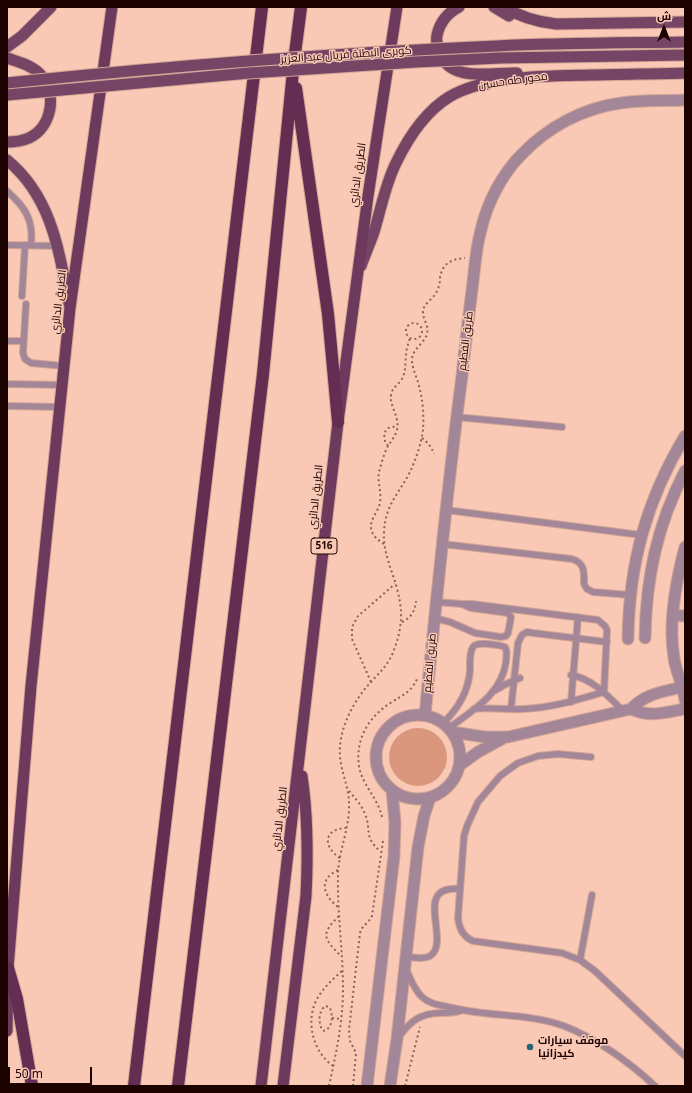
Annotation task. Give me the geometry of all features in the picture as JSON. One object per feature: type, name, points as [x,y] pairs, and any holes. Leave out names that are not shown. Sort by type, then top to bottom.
[{"type":"highway","name":"الطريق الدائري","points":[[7,1032],[8,968],[31,686],[70,308],[112,7]]},
{"type":"highway","points":[[134,1086],[262,7]]},
{"type":"highway","name":"516","points":[[178,1086],[263,374],[294,62],[301,7]]},
{"type":"highway","name":"الطريق الدائري","points":[[261,1086],[338,422],[358,272],[397,7]]},
{"type":"highway","name":"516","points":[[294,62],[303,144],[328,314],[338,422]]},
{"type":"highway","points":[[283,1086],[306,896],[308,868],[306,814],[299,761]]},
{"type":"highway","points":[[8,968],[17,1000],[32,1086]]},
{"type":"main road","points":[[7,47],[22,36],[51,7]]},
{"type":"main road","points":[[459,7],[452,10],[445,17],[439,26],[437,36],[437,47],[441,57],[448,66],[465,74],[507,73],[544,76]]},
{"type":"main road","points":[[494,7],[504,14],[538,26],[556,24],[685,22]]},
{"type":"main road","points":[[506,7],[531,19],[556,24]]},
{"type":"main road","name":"كوبرى البطلة فريال عبد العزيز","points":[[7,83],[164,68],[332,55],[498,46],[685,42]]},
{"type":"main road","name":"كوبرى البطلة فريال عبد العزيز","points":[[7,95],[249,73],[416,62],[500,58],[685,55]]},
{"type":"main road","points":[[7,58],[29,66],[41,75],[47,84],[51,105],[49,115],[38,132],[29,138],[7,142]]},
{"type":"main road","name":"محور طه حسين","points":[[358,272],[374,232],[385,190],[396,163],[411,136],[429,113],[448,98],[467,88],[514,79],[544,76],[685,73]]},
{"type":"main road","points":[[7,160],[27,180],[40,199],[50,219],[58,246],[70,308]]},
{"type":"street","name":"طريق الفطيم","points":[[425,715],[456,418],[476,258],[480,230],[490,203],[503,178],[521,155],[542,136],[566,120],[593,109],[620,103],[685,100]]},
{"type":"street","points":[[628,639],[630,595],[634,564],[641,535],[661,481],[685,436]]},
{"type":"street","points":[[645,638],[647,593],[655,548],[669,505],[685,471]]},
{"type":"street","points":[[685,547],[673,615],[672,643],[685,700]]},
{"type":"street","points":[[673,615],[685,616]]},
{"type":"street","points":[[627,710],[644,698],[682,687]]},
{"type":"street","points":[[448,728],[485,738],[508,737],[627,710],[655,714],[685,708]]},
{"type":"street","points":[[425,715],[435,718],[448,728],[458,742],[460,754],[460,765],[456,776],[449,786],[430,798],[420,800],[400,796],[392,791],[381,779],[376,764],[376,748],[383,733],[394,722],[409,716],[425,715]]},
{"type":"street","points":[[460,765],[483,749],[508,737]]},
{"type":"street","points":[[367,1086],[394,856],[395,822],[392,791]]},
{"type":"street","points":[[390,1086],[397,1039],[420,835],[426,806],[430,798]]},
{"type":"lane","points":[[7,191],[21,205],[29,218],[31,227],[22,296]]},
{"type":"lane","points":[[7,245],[58,246]]},
{"type":"lane","points":[[26,304],[23,341],[24,356],[27,361],[64,366]]},
{"type":"lane","points":[[7,341],[23,341]]},
{"type":"lane","points":[[7,384],[62,384]]},
{"type":"lane","points":[[7,406],[60,407]]},
{"type":"lane","points":[[456,418],[562,427]]},
{"type":"lane","points":[[446,510],[641,535]]},
{"type":"lane","points":[[442,544],[572,559],[582,565],[584,584],[589,590],[593,592],[630,595]]},
{"type":"lane","points":[[436,602],[472,604],[578,617],[602,622],[607,630],[604,692]]},
{"type":"lane","points":[[434,618],[450,622],[475,633],[501,637],[506,636],[511,617],[508,613],[471,608],[462,604]]},
{"type":"lane","points":[[571,702],[572,675],[578,617]]},
{"type":"lane","points":[[511,709],[517,679],[518,643],[522,635],[527,632],[607,642]]},
{"type":"lane","points":[[481,643],[501,646],[507,649],[505,668],[494,692],[488,699],[448,728],[466,689],[470,674],[472,648],[476,644],[481,643]]},
{"type":"lane","points":[[572,675],[585,679],[627,710]]},
{"type":"lane","points":[[494,692],[517,679]]},
{"type":"lane","points":[[474,709],[511,709],[554,706],[604,692]]},
{"type":"lane","points":[[590,757],[558,754],[538,756],[518,763],[500,776],[478,802],[464,836],[458,922],[464,936],[470,940],[562,953],[580,960],[595,971],[685,1056]]},
{"type":"lane","points":[[460,889],[442,891],[436,900],[434,910],[436,945],[434,952],[425,958],[405,962],[414,987],[423,998],[434,1004],[460,1011],[533,1018],[564,1026],[580,1033],[606,1048],[634,1068],[655,1086]]},
{"type":"lane","points":[[580,960],[592,895]]},
{"type":"lane","points":[[397,1039],[407,1026],[419,1017],[432,1013],[454,1013],[460,1011]]},
{"type":"path","points":[[329,1086],[341,1019],[343,993],[338,907],[338,870],[349,804],[348,791],[341,771],[339,757],[340,744],[344,726],[351,710],[370,682],[380,674],[388,663],[394,651],[402,622],[395,583],[386,556],[384,535],[388,512],[392,501],[414,463],[422,438],[424,407],[422,394],[412,359],[413,353],[426,337],[428,329],[423,311],[425,305],[438,291],[442,271],[445,265],[451,260],[476,258]]},
{"type":"path","points":[[414,323],[420,326],[422,332],[421,335],[416,339],[410,338],[406,333],[408,327],[414,323]]},
{"type":"path","points":[[384,544],[375,537],[371,527],[380,503],[381,490],[379,472],[388,446],[394,437],[397,426],[396,413],[391,401],[391,394],[403,377],[405,371],[406,351],[410,338]]},
{"type":"path","points":[[388,446],[384,438],[385,431],[388,428],[397,426]]},
{"type":"path","points":[[422,438],[432,448],[434,454]]},
{"type":"path","points":[[370,682],[352,639],[352,627],[358,616],[395,583]]},
{"type":"path","points":[[402,622],[410,616],[416,607],[416,601]]},
{"type":"path","points":[[383,820],[379,806],[367,787],[360,769],[358,758],[360,739],[369,722],[375,715],[391,703],[407,694],[414,686],[418,675]]},
{"type":"path","points":[[348,791],[363,809],[372,844],[380,851],[394,856]]},
{"type":"path","points":[[340,858],[330,850],[327,842],[328,838],[334,831],[346,828]]},
{"type":"path","points":[[352,1086],[356,1052],[350,1041],[349,1030],[360,933],[363,926],[370,920],[373,913],[380,851],[383,838]]},
{"type":"path","points":[[338,870],[328,877],[324,884],[327,895],[338,907]]},
{"type":"path","points":[[339,916],[328,928],[326,936],[329,944],[341,956]]},
{"type":"path","points":[[333,1066],[325,1059],[316,1046],[312,1030],[312,1017],[317,999],[342,971]]},
{"type":"path","points":[[326,1006],[330,1008],[332,1018],[328,1029],[326,1031],[322,1030],[319,1018],[321,1010],[324,1007],[326,1006]]},
{"type":"path","points":[[332,1018],[341,1019]]},
{"type":"path","points":[[406,1086],[419,1029],[423,1023]]},
{"type":"shaded area","points":[[412,728],[424,728],[439,736],[447,751],[447,763],[439,778],[424,786],[412,786],[397,778],[389,763],[389,751],[397,736]]},
{"type":"place","name":"موقف سيارات كيدزانيا","points":[[530,1047]]}]
